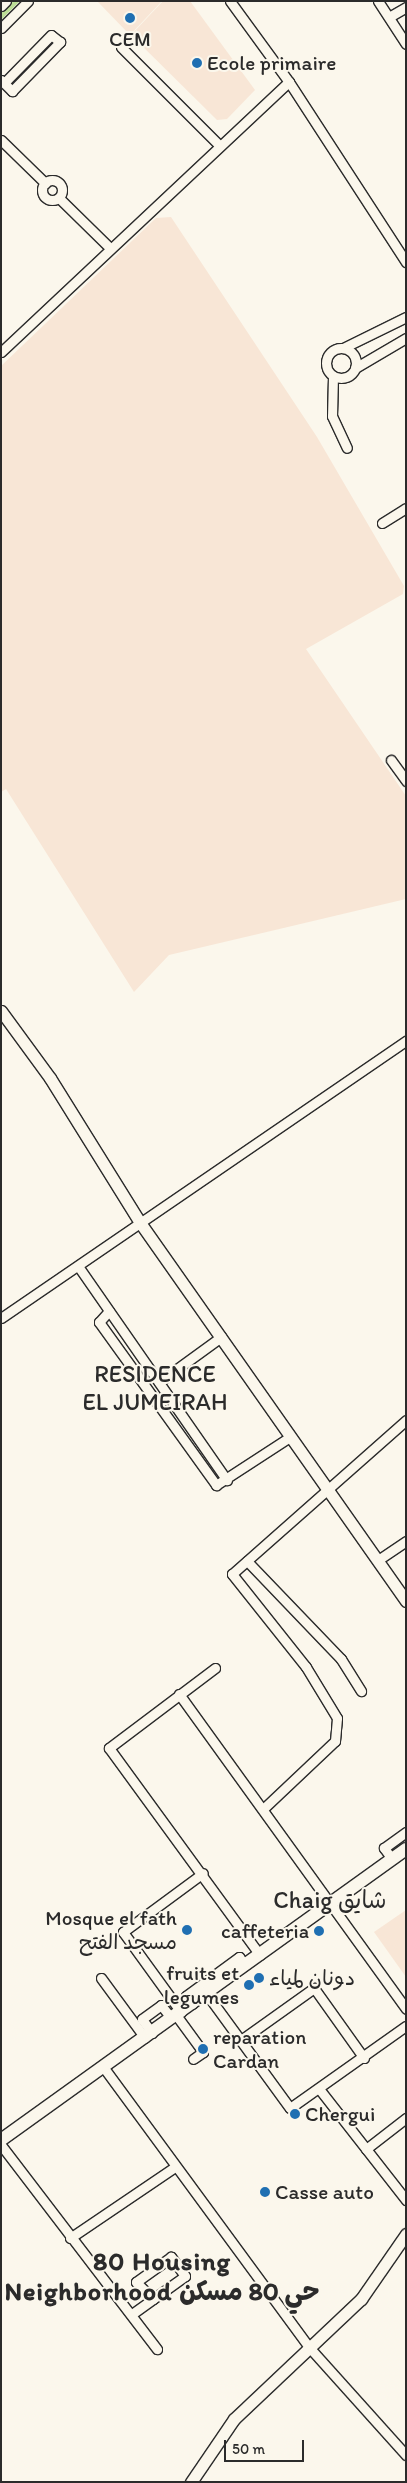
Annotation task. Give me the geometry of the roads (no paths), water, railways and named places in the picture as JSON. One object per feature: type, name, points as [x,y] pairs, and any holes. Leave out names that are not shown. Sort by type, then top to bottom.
[{"type":"main road","points":[[1,2140],[104,2068],[406,1849]]},
{"type":"street","points":[[1,6],[6,1]]},
{"type":"street","points":[[1,28],[28,1]]},
{"type":"street","points":[[230,1],[289,82],[406,262]]},
{"type":"street","points":[[378,1],[406,44]]},
{"type":"street","points":[[389,17],[406,7]]},
{"type":"street","points":[[51,35],[60,42],[12,91],[3,82],[51,35]]},
{"type":"street","points":[[120,47],[219,145]]},
{"type":"street","points":[[3,348],[219,145],[289,82]]},
{"type":"street","points":[[1,140],[44,183],[44,198],[59,198],[110,248]]},
{"type":"street","points":[[44,183],[58,181],[62,189],[59,198]]},
{"type":"street","points":[[347,448],[332,416],[333,376],[327,358],[406,316]]},
{"type":"street","points":[[333,376],[346,377],[355,368],[406,338]]},
{"type":"street","points":[[343,348],[354,355],[355,368]]},
{"type":"street","points":[[382,523],[406,508]]},
{"type":"street","points":[[391,760],[406,781]]},
{"type":"street","points":[[1,1012],[50,1078],[141,1224],[406,1601]]},
{"type":"street","points":[[1,1318],[406,1041]]},
{"type":"street","points":[[78,1266],[227,1480]]},
{"type":"street","points":[[109,1311],[99,1322],[216,1485],[227,1480],[290,1436]]},
{"type":"street","points":[[159,1382],[221,1337]]},
{"type":"street","points":[[263,1809],[339,1732],[337,1718],[306,1667],[232,1574],[406,1420]]},
{"type":"street","points":[[378,1560],[406,1541]]},
{"type":"street","points":[[247,1561],[341,1659],[361,1691]]},
{"type":"street","points":[[215,1668],[109,1748],[203,1873],[260,1955]]},
{"type":"street","points":[[180,1694],[332,1901],[406,2009]]},
{"type":"street","points":[[392,1859],[384,1848],[406,1832]]},
{"type":"street","points":[[193,2059],[203,2052],[176,2015],[123,1932],[203,1873]]},
{"type":"street","points":[[192,2004],[186,1996],[238,1957],[245,1966]]},
{"type":"street","points":[[101,1978],[148,2035]]},
{"type":"street","points":[[241,2040],[314,1988],[364,2058]]},
{"type":"street","points":[[206,1993],[290,2108],[320,2090],[406,2026]]},
{"type":"street","points":[[104,2068],[309,2347],[406,2455]]},
{"type":"street","points":[[320,2090],[406,2200]]},
{"type":"street","points":[[366,2149],[406,2118]]},
{"type":"street","points":[[1,2145],[70,2238],[132,2314],[157,2349]]},
{"type":"street","points":[[70,2238],[175,2167]]},
{"type":"street","points":[[191,2482],[234,2419],[378,2279],[406,2234]]},
{"type":"street","points":[[132,2314],[153,2299],[185,2276],[172,2257],[136,2282],[153,2299]]},
{"type":"place","name":"CEM","points":[[130,18]]},
{"type":"place","name":"Ecole primaire","points":[[197,63]]},
{"type":"place","name":"Mosque el fath مسجد الفتح","points":[[187,1930]]},
{"type":"place","name":"caffeteria","points":[[319,1931]]},
{"type":"place","name":"دونان لمياء","points":[[259,1978]]},
{"type":"place","name":"fruits et legumes","points":[[249,1985]]},
{"type":"place","name":"reparation Cardan","points":[[203,2049]]},
{"type":"place","name":"Chergui","points":[[295,2114]]},
{"type":"place","name":"Casse auto","points":[[265,2192]]},
{"type":"district","name":"RESIDENCE EL JUMEIRAH","points":[[155,1388]]},
{"type":"district","name":"Chaig شايق","points":[[330,1900]]},
{"type":"district","name":"80 Housing Neighborhood حي 80 مسكن","points":[[162,2277]]}]
